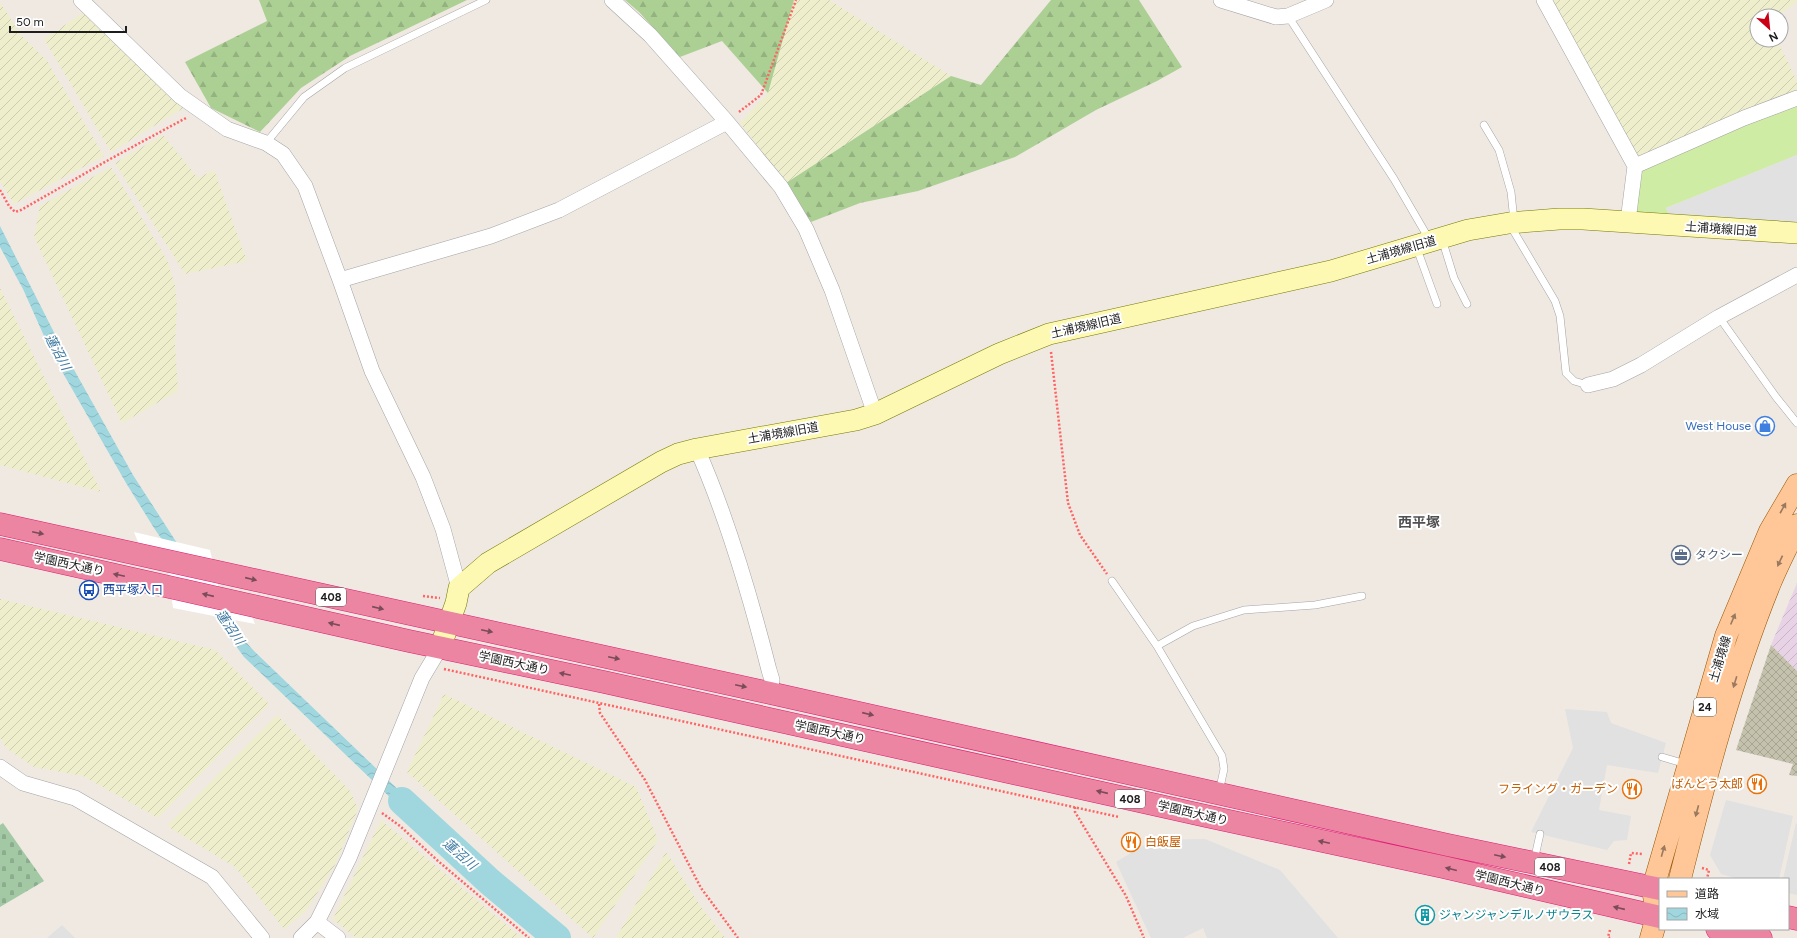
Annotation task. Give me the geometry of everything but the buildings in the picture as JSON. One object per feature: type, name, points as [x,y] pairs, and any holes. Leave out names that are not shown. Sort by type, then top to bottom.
[{"type":"highway","name":"学園西大通り","points":[[0,524],[1656,889]]},
{"type":"highway","name":"学園西大通り","points":[[0,549],[245,603],[440,658],[604,682],[1078,798],[1214,818],[1443,867],[1659,916]]},
{"type":"highway","points":[[1722,930],[1761,938]]},
{"type":"main road","name":"土浦境線","points":[[1656,889],[1688,765],[1726,636],[1770,531],[1797,484]]},
{"type":"main road","name":"土浦境線","points":[[1689,873],[1711,760],[1746,647],[1770,582],[1797,526]]},
{"type":"main road","name":"24","points":[[1651,938],[1659,916],[1656,889]]},
{"type":"street","points":[[81,0],[180,96],[199,111],[227,129],[266,143],[283,154],[305,186],[372,371],[423,476],[443,529],[460,588]]},
{"type":"street","points":[[612,0],[650,35],[727,122],[781,187],[806,229],[832,290],[875,414]]},
{"type":"street","points":[[1221,0],[1276,17],[1288,16],[1326,0]]},
{"type":"street","points":[[1544,0],[1635,166],[1628,221]]},
{"type":"street","points":[[1635,166],[1744,118],[1797,98]]},
{"type":"street","points":[[340,280],[491,236],[559,210],[727,122]]},
{"type":"street","name":"土浦境線旧道","points":[[440,658],[448,623],[460,588],[488,563],[655,466],[678,454],[697,449],[856,420],[875,414],[999,354],[1049,334],[1331,271],[1468,230],[1511,222],[1559,219],[1628,221],[1701,228],[1797,234]]},
{"type":"street","points":[[1588,385],[1613,379],[1641,365],[1719,317],[1797,275]]},
{"type":"street","points":[[697,449],[712,482],[740,568],[770,670],[772,680],[770,693]]},
{"type":"street","points":[[302,938],[317,922],[349,858],[422,678],[440,658]]},
{"type":"street","points":[[0,767],[23,783],[75,798],[212,877],[262,938]]},
{"type":"street","points":[[317,922],[338,938]]},
{"type":"lane","points":[[266,143],[304,97],[345,68],[486,0]]},
{"type":"lane","points":[[1288,16],[1394,179],[1429,242],[1454,278],[1467,304]]},
{"type":"lane","points":[[1484,126],[1499,150],[1511,192],[1511,222],[1555,301],[1560,316],[1566,373],[1574,381],[1588,385]]},
{"type":"lane","points":[[1429,242],[1437,304]]},
{"type":"lane","points":[[1719,317],[1776,397],[1797,423]]},
{"type":"lane","points":[[1112,581],[1157,646],[1222,756],[1224,770],[1219,792]]},
{"type":"lane","points":[[1157,646],[1193,626],[1244,610],[1315,606],[1362,596]]},
{"type":"lane","points":[[1662,757],[1688,765]]},
{"type":"lane","points":[[1533,863],[1540,834]]},
{"type":"path","points":[[727,122],[761,95],[796,0]]},
{"type":"path","points":[[0,190],[9,206],[15,212],[21,210],[112,158],[199,111]]},
{"type":"path","points":[[1049,334],[1068,503],[1080,535],[1112,581]]},
{"type":"path","points":[[440,658],[599,705],[1078,798],[1121,818]]},
{"type":"path","points":[[604,682],[599,705],[600,713],[645,780],[701,888],[738,938]]},
{"type":"path","points":[[1078,798],[1075,812],[1126,896],[1144,938]]},
{"type":"path","points":[[372,802],[438,861],[529,938]]},
{"type":"path","points":[[1629,864],[1631,853],[1643,854]]},
{"type":"path","points":[[1689,873],[1709,870],[1707,878]]},
{"type":"path","points":[[1610,930],[1608,937],[1610,938]]},
{"type":"shaded area","points":[[1797,155],[1797,226],[1670,217],[1666,208]]},
{"type":"shaded area","points":[[1797,583],[1797,671],[1771,645]]},
{"type":"shaded area","points":[[1771,645],[1797,671],[1797,776],[1789,775],[1793,764],[1736,750]]},
{"type":"shaded area","points":[[1565,709],[1607,712],[1611,723],[1666,743],[1658,773],[1607,765],[1599,810],[1631,816],[1627,840],[1614,841],[1607,850],[1531,832],[1573,748]]},
{"type":"shaded area","points":[[1726,800],[1793,816],[1779,878],[1735,878],[1721,874],[1710,855]]},
{"type":"shaded area","points":[[1796,823],[1797,895],[1789,893],[1789,878],[1783,878]]},
{"type":"shaded area","points":[[1205,839],[1280,870],[1338,938],[1207,938],[1203,928],[1183,938],[1151,938],[1116,862],[1153,840]]},
{"type":"shaded area","points":[[62,925],[75,938],[47,938]]},
{"type":"green space","points":[[259,0],[467,0],[350,56],[301,88],[260,132],[211,108],[185,62],[267,21]]},
{"type":"green space","points":[[625,0],[794,0],[768,93],[722,41],[680,57],[639,12]]},
{"type":"green space","points":[[794,0],[829,0],[951,76],[786,183],[740,123],[768,93]]},
{"type":"green space","points":[[1051,0],[1139,0],[1182,67],[1157,81],[1096,110],[1015,157],[918,191],[860,203],[811,222],[786,183],[951,76],[981,85]]},
{"type":"green space","points":[[1550,0],[1797,0],[1797,2],[1788,8],[1749,8],[1749,48],[1781,48],[1797,81],[1797,91],[1641,157],[1636,157]]},
{"type":"green space","points":[[0,2],[20,34],[47,61],[104,156],[14,204],[0,181]]},
{"type":"green space","points":[[83,13],[159,86],[185,107],[111,152],[44,39]]},
{"type":"green space","points":[[1797,104],[1797,155],[1666,208],[1670,217],[1637,215],[1634,210],[1639,176],[1643,170],[1666,157]]},
{"type":"green space","points":[[163,135],[198,178],[214,170],[247,261],[185,274],[115,163]]},
{"type":"green space","points":[[111,167],[167,260],[175,285],[177,307],[175,344],[178,391],[122,423],[34,237],[40,206]]},
{"type":"green space","points":[[0,288],[101,492],[0,465]]},
{"type":"green space","points":[[0,599],[215,650],[269,704],[158,818],[83,776],[34,767],[6,748],[0,738]]},
{"type":"green space","points":[[444,694],[636,787],[658,840],[593,938],[407,772]]},
{"type":"green space","points":[[277,715],[350,791],[358,809],[335,865],[306,911],[284,929],[235,867],[167,826]]},
{"type":"green space","points":[[381,820],[522,938],[356,938],[333,919]]},
{"type":"green space","points":[[3,823],[44,881],[0,907],[0,825]]},
{"type":"green space","points":[[666,852],[701,907],[725,938],[616,938]]},
{"type":"water","points":[[0,226],[63,350],[133,475],[228,622],[254,651],[433,823],[425,831],[244,657],[217,620],[154,528],[126,483],[52,354],[23,289],[0,247]]},
{"type":"pier","points":[[134,532],[210,550],[219,589],[243,595],[255,624],[173,608],[168,571],[147,565]]},
{"type":"waterway","name":"蓮沼川","points":[[402,801],[490,882],[557,938]]},
{"type":"place","name":"West House","points":[[1765,426]]},
{"type":"place","name":"タクシー","points":[[1681,555]]},
{"type":"place","name":"西平塚入口","points":[[89,590]]},
{"type":"place","name":"ばんどう太郎","points":[[1757,784]]},
{"type":"place","name":"フライング・ガーデン","points":[[1632,789]]},
{"type":"place","name":"白飯屋","points":[[1131,842]]},
{"type":"place","name":"ジャンジャンデルノザウラス","points":[[1425,915]]},
{"type":"district","name":"西平塚","points":[[1419,522]]}]
